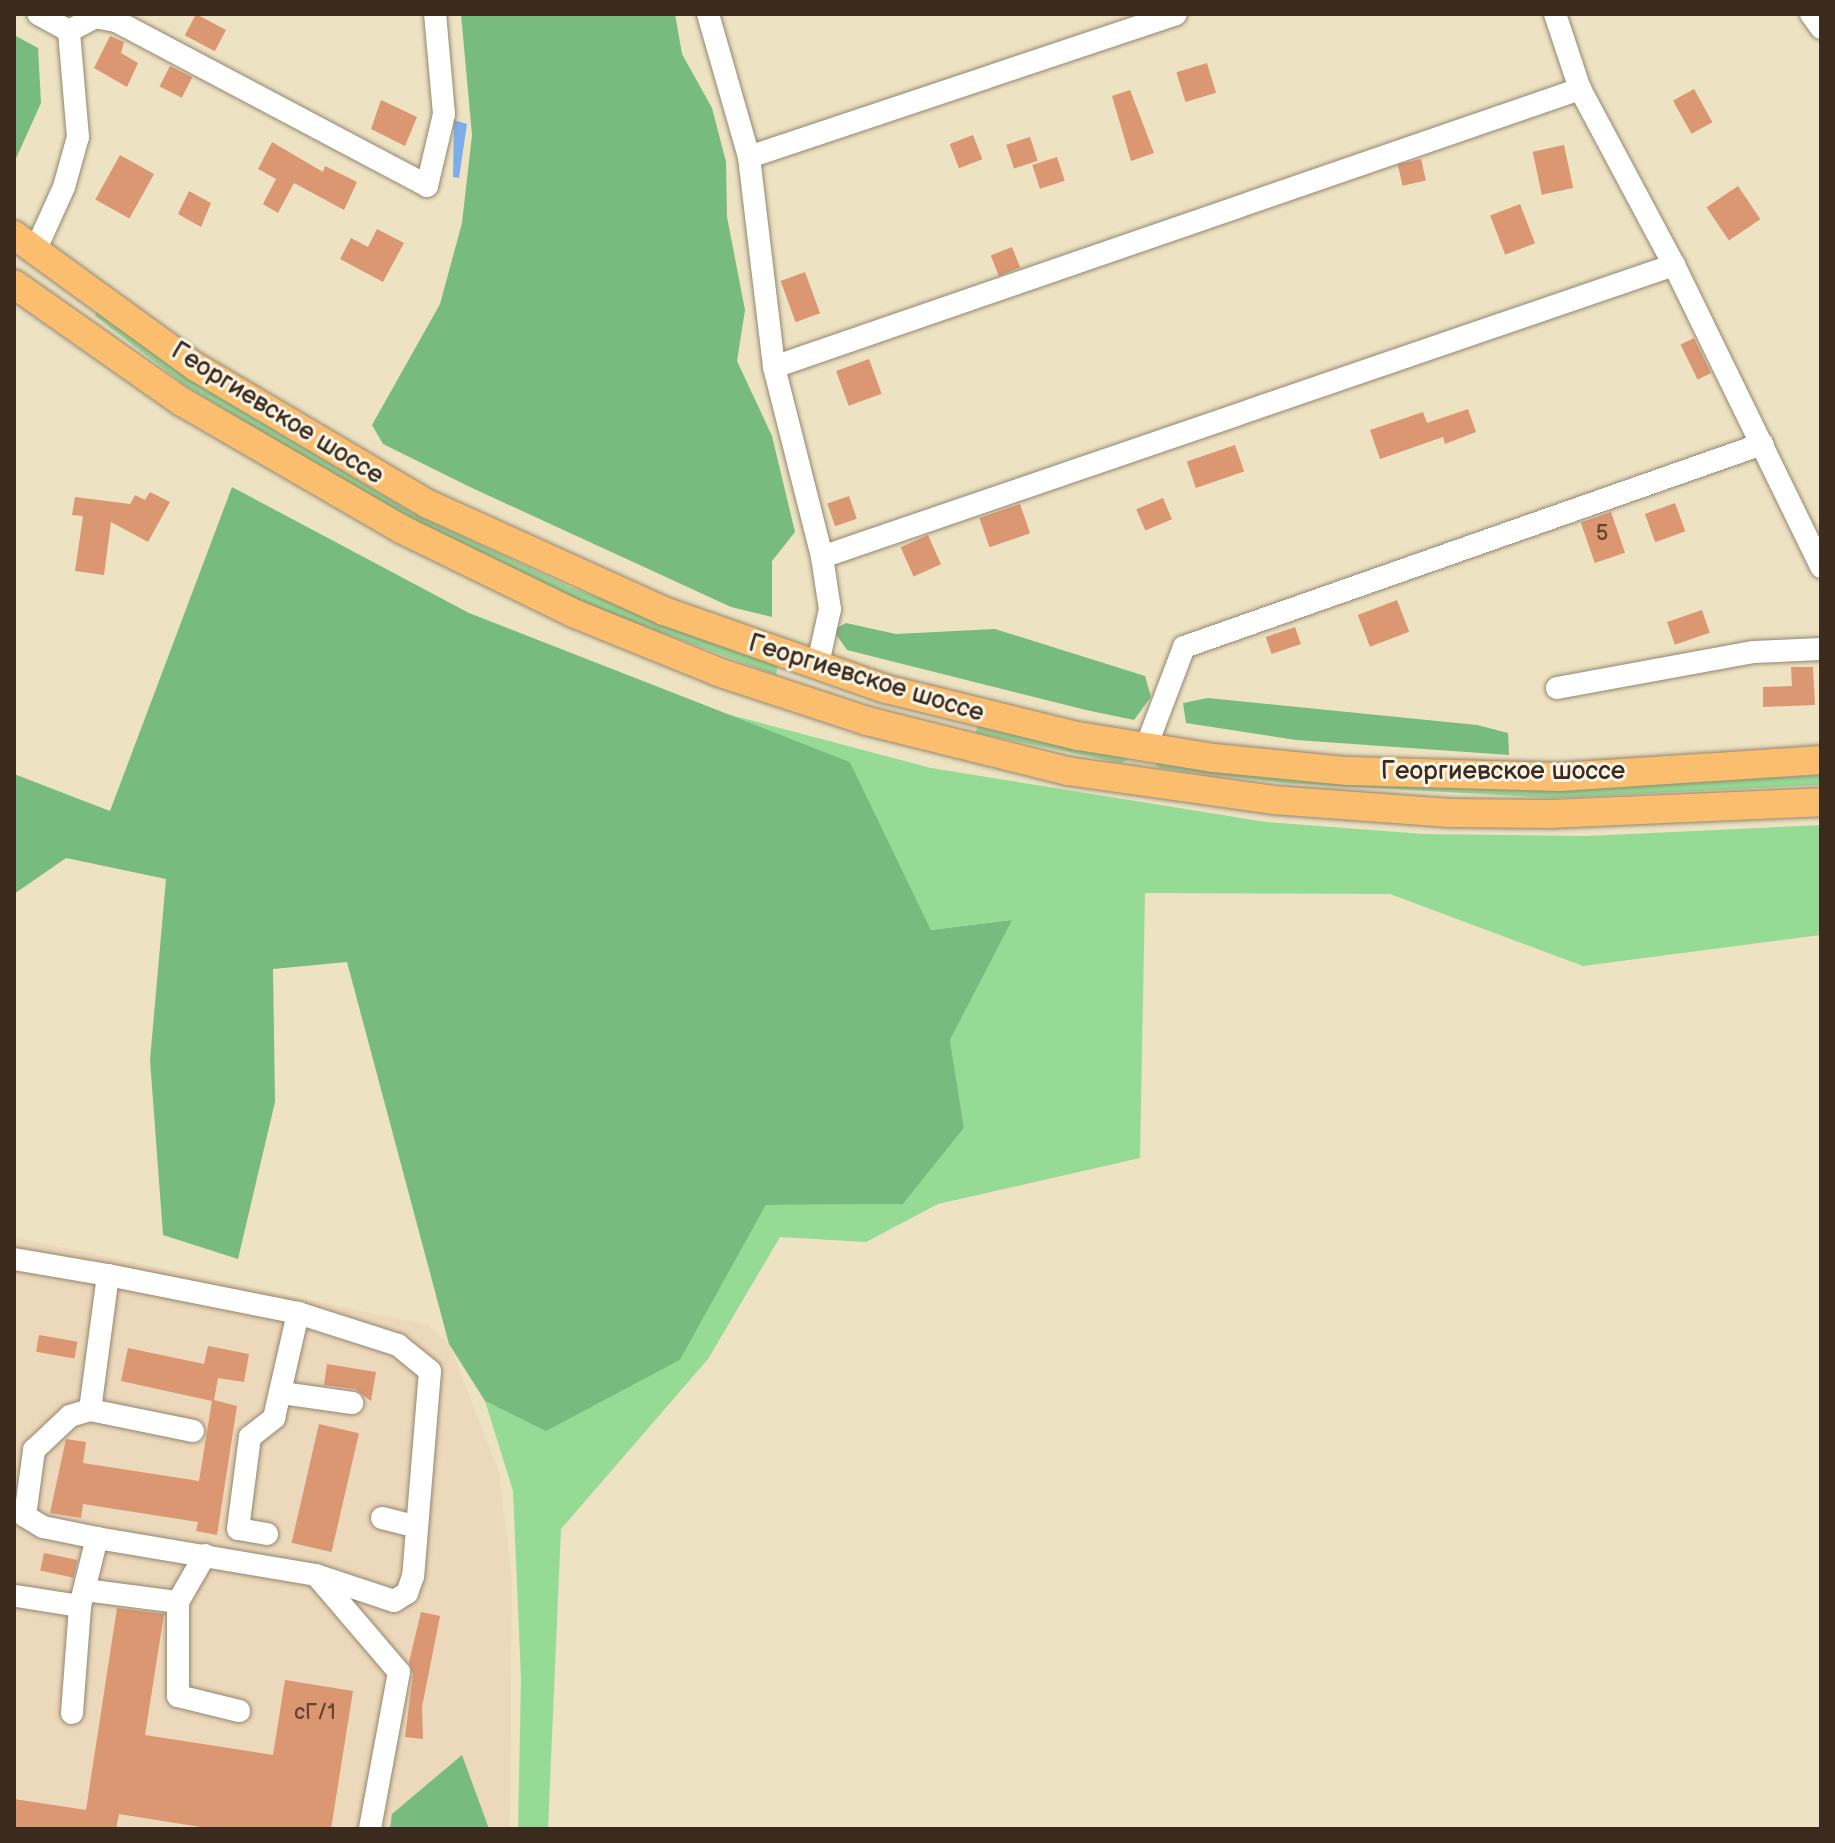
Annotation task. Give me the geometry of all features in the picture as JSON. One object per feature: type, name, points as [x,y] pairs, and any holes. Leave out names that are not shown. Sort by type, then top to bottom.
[{"type":"main road","name":"Георгиевское шоссе","points":[[24,243],[196,367],[357,467],[579,575],[817,668],[989,718],[1146,747],[1317,769],[1545,777],[1821,760]]},
{"type":"main road","name":"Георгиевское шоссе","points":[[14,284],[182,402],[401,529],[651,645],[867,721],[1067,771],[1234,796],[1343,806],[1550,814],[1821,802]]},
{"type":"street","points":[[38,14],[69,31]]},
{"type":"street","points":[[69,31],[95,17],[116,21],[427,186],[444,114],[435,14]]},
{"type":"street","points":[[708,14],[749,157],[774,367],[822,557],[830,609],[817,668]]},
{"type":"street","points":[[749,157],[1176,14]]},
{"type":"street","points":[[1555,14],[1580,89],[1674,265],[1820,559]]},
{"type":"street","points":[[1811,14],[1821,28]]},
{"type":"street","points":[[24,243],[64,187],[78,137],[69,31]]},
{"type":"street","points":[[774,367],[1580,89]]},
{"type":"street","points":[[822,557],[1674,265]]},
{"type":"street","points":[[1146,747],[1184,647],[1762,444]]},
{"type":"street","points":[[1557,688],[1754,652],[1821,649]]},
{"type":"street","points":[[14,1259],[298,1313],[398,1345],[430,1371],[414,1526],[413,1576],[407,1593],[394,1601],[316,1575],[97,1538],[43,1527],[25,1516],[34,1450],[70,1416],[90,1410],[193,1431]]},
{"type":"street","points":[[90,1410],[108,1275]]},
{"type":"street","points":[[267,1534],[238,1529],[250,1437],[274,1418],[298,1313]]},
{"type":"street","points":[[282,1393],[352,1403]]},
{"type":"street","points":[[382,1518],[414,1526]]},
{"type":"street","points":[[72,1713],[82,1598],[97,1538]]},
{"type":"street","points":[[205,1555],[178,1602],[178,1696],[239,1711]]},
{"type":"street","points":[[316,1575],[399,1672],[370,1829]]},
{"type":"street","points":[[16,1596],[178,1602]]},
{"type":"shaded area","points":[[14,1237],[428,1325],[449,1344],[499,1472],[512,1579],[510,1829],[14,1829]]},
{"type":"green space","points":[[461,14],[675,14],[682,54],[712,108],[726,162],[727,217],[745,310],[737,361],[772,436],[795,532],[772,561],[772,617],[731,607],[470,487],[383,444],[372,425],[440,304],[462,223],[472,135]]},
{"type":"green space","points":[[14,35],[38,48],[41,103],[14,163]]},
{"type":"green space","points":[[97,310],[190,380],[413,513],[572,588],[778,664],[776,675],[568,598],[409,521],[186,386],[95,316]]},
{"type":"green space","points":[[232,487],[469,613],[850,762],[931,930],[1012,920],[950,1040],[964,1128],[903,1204],[766,1205],[680,1360],[546,1431],[485,1401],[449,1344],[347,962],[273,969],[275,1102],[238,1259],[163,1235],[150,1060],[166,879],[66,858],[14,894],[14,774],[110,811]]},
{"type":"green space","points":[[846,623],[896,634],[995,629],[1145,676],[1151,697],[1134,720],[1086,710],[847,650],[833,630]]},
{"type":"green space","points":[[1208,698],[1477,725],[1508,733],[1509,755],[1296,740],[1186,723],[1183,703]]},
{"type":"green space","points":[[727,714],[931,768],[1266,822],[1424,834],[1587,836],[1821,825],[1821,935],[1583,966],[1390,894],[1145,893],[1140,1158],[938,1204],[866,1242],[780,1237],[708,1359],[561,1529],[548,1829],[518,1829],[521,1679],[513,1491],[485,1401],[547,1430],[680,1360],[766,1205],[903,1204],[964,1128],[950,1040],[1011,920],[931,930],[850,762]]},
{"type":"green space","points":[[977,725],[1130,758],[1121,763],[976,733]]},
{"type":"green space","points":[[1154,763],[1553,790],[1821,775],[1821,785],[1551,798],[1284,783],[1160,768]]},
{"type":"green space","points":[[462,1755],[489,1829],[390,1829],[392,1814]]},
{"type":"water","points":[[454,120],[467,124],[459,178],[453,177]]},
{"type":"building","points":[[196,14],[226,30],[215,51],[185,35]]},
{"type":"building","points":[[110,36],[124,42],[121,53],[138,63],[127,87],[94,68]]},
{"type":"building","points":[[1207,63],[1216,93],[1185,102],[1176,72]]},
{"type":"building","points":[[170,66],[192,77],[182,98],[160,86]]},
{"type":"building","points":[[1694,89],[1712,122],[1691,134],[1673,101]]},
{"type":"building","points":[[1130,90],[1154,153],[1131,161],[1112,96]]},
{"type":"building","points":[[381,100],[417,117],[405,146],[371,129]]},
{"type":"building","points":[[973,135],[982,159],[959,168],[950,144]]},
{"type":"building","points":[[1030,137],[1038,161],[1014,169],[1006,145]]},
{"type":"building","points":[[272,142],[323,172],[325,166],[357,182],[344,210],[294,183],[278,213],[263,204],[276,179],[258,169]]},
{"type":"building","points":[[1564,145],[1573,188],[1542,195],[1533,152]]},
{"type":"building","points":[[120,155],[154,174],[129,219],[95,200]]},
{"type":"building","points":[[1057,157],[1065,181],[1040,189],[1032,165]]},
{"type":"building","points":[[1421,159],[1426,180],[1403,186],[1398,164]]},
{"type":"building","points":[[1738,186],[1760,219],[1729,240],[1706,207]]},
{"type":"building","points":[[189,191],[211,203],[201,227],[178,214]]},
{"type":"building","points":[[1520,204],[1535,243],[1505,255],[1490,215]]},
{"type":"building","points":[[377,229],[404,243],[383,282],[340,259],[351,238],[368,247]]},
{"type":"building","points":[[1012,247],[1020,267],[999,276],[991,256]]},
{"type":"building","points":[[805,272],[820,313],[796,322],[781,281]]},
{"type":"building","points":[[1694,338],[1711,373],[1698,380],[1681,345]]},
{"type":"building","points":[[869,359],[882,394],[849,406],[836,371]]},
{"type":"building","points":[[1468,409],[1476,432],[1445,444],[1443,437],[1380,459],[1370,430],[1423,412],[1427,423]]},
{"type":"building","points":[[1235,445],[1244,471],[1196,488],[1187,462]]},
{"type":"building","points":[[150,492],[170,502],[148,542],[111,522],[104,575],[75,571],[83,516],[72,515],[75,497],[130,504],[135,495],[145,500]]},
{"type":"building","points":[[849,496],[857,519],[835,526],[827,503]]},
{"type":"building","points":[[1163,498],[1172,519],[1145,531],[1136,509]]},
{"type":"building","points":[[1675,503],[1685,531],[1655,542],[1645,514]]},
{"type":"building","points":[[1020,504],[1030,533],[989,547],[979,518]]},
{"type":"building","points":[[1611,512],[1625,553],[1595,563],[1581,522]]},
{"type":"building","points":[[928,535],[941,564],[914,576],[901,547]]},
{"type":"building","points":[[1397,600],[1409,632],[1370,647],[1358,615]]},
{"type":"building","points":[[1702,610],[1710,633],[1675,645],[1667,622]]},
{"type":"building","points":[[1295,627],[1301,644],[1272,654],[1266,637]]},
{"type":"building","points":[[1791,667],[1813,667],[1815,705],[1763,707],[1763,687],[1792,686]]},
{"type":"building","points":[[39,1335],[77,1342],[74,1359],[36,1352]]},
{"type":"building","points":[[208,1346],[249,1354],[244,1382],[218,1378],[214,1400],[237,1406],[217,1535],[196,1531],[198,1522],[83,1504],[81,1518],[50,1513],[66,1439],[86,1442],[83,1463],[199,1481],[212,1401],[121,1381],[128,1348],[204,1364]]},
{"type":"building","points":[[327,1364],[376,1372],[371,1401],[355,1389],[324,1385]]},
{"type":"building","points":[[319,1424],[359,1433],[332,1552],[292,1543]]},
{"type":"building","points":[[44,1553],[77,1560],[74,1578],[40,1571]]},
{"type":"building","points":[[117,1608],[164,1614],[145,1735],[273,1755],[285,1680],[353,1691],[331,1829],[213,1829],[119,1814],[116,1829],[14,1829],[14,1799],[86,1810]]},
{"type":"building","points":[[421,1612],[440,1616],[422,1707],[423,1739],[405,1737],[413,1674],[409,1662]]}]
